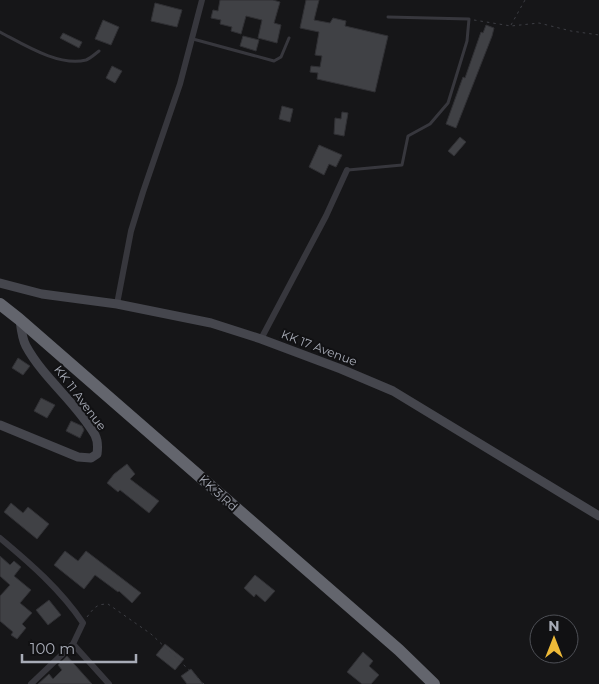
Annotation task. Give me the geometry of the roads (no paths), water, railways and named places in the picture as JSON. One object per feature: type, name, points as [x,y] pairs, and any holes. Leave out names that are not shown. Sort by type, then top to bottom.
[{"type":"highway","name":"KK 3 Rd","points":[[0,304],[399,650],[434,684]]},
{"type":"street","points":[[117,304],[134,223],[180,84],[202,0]]},
{"type":"street","points":[[261,339],[326,216],[347,170]]},
{"type":"street","name":"KK 17 Avenue","points":[[0,283],[42,294],[117,304],[211,323],[261,339],[341,369],[393,392],[599,516]]},
{"type":"street","name":"KK 11 Avenue","points":[[0,425],[78,457],[92,458],[97,454],[98,446],[95,436],[67,398],[34,359],[24,343],[19,319]]},
{"type":"street","points":[[0,538],[58,591],[83,623],[73,644],[31,684]]},
{"type":"street","points":[[73,644],[109,684]]},
{"type":"lane","points":[[347,170],[402,165],[408,136],[430,124],[448,103],[467,41],[469,19],[388,16]]},
{"type":"lane","points":[[0,32],[38,51],[58,58],[77,61],[88,59],[99,51]]},
{"type":"lane","points":[[193,39],[274,61],[281,57],[288,38]]}]
